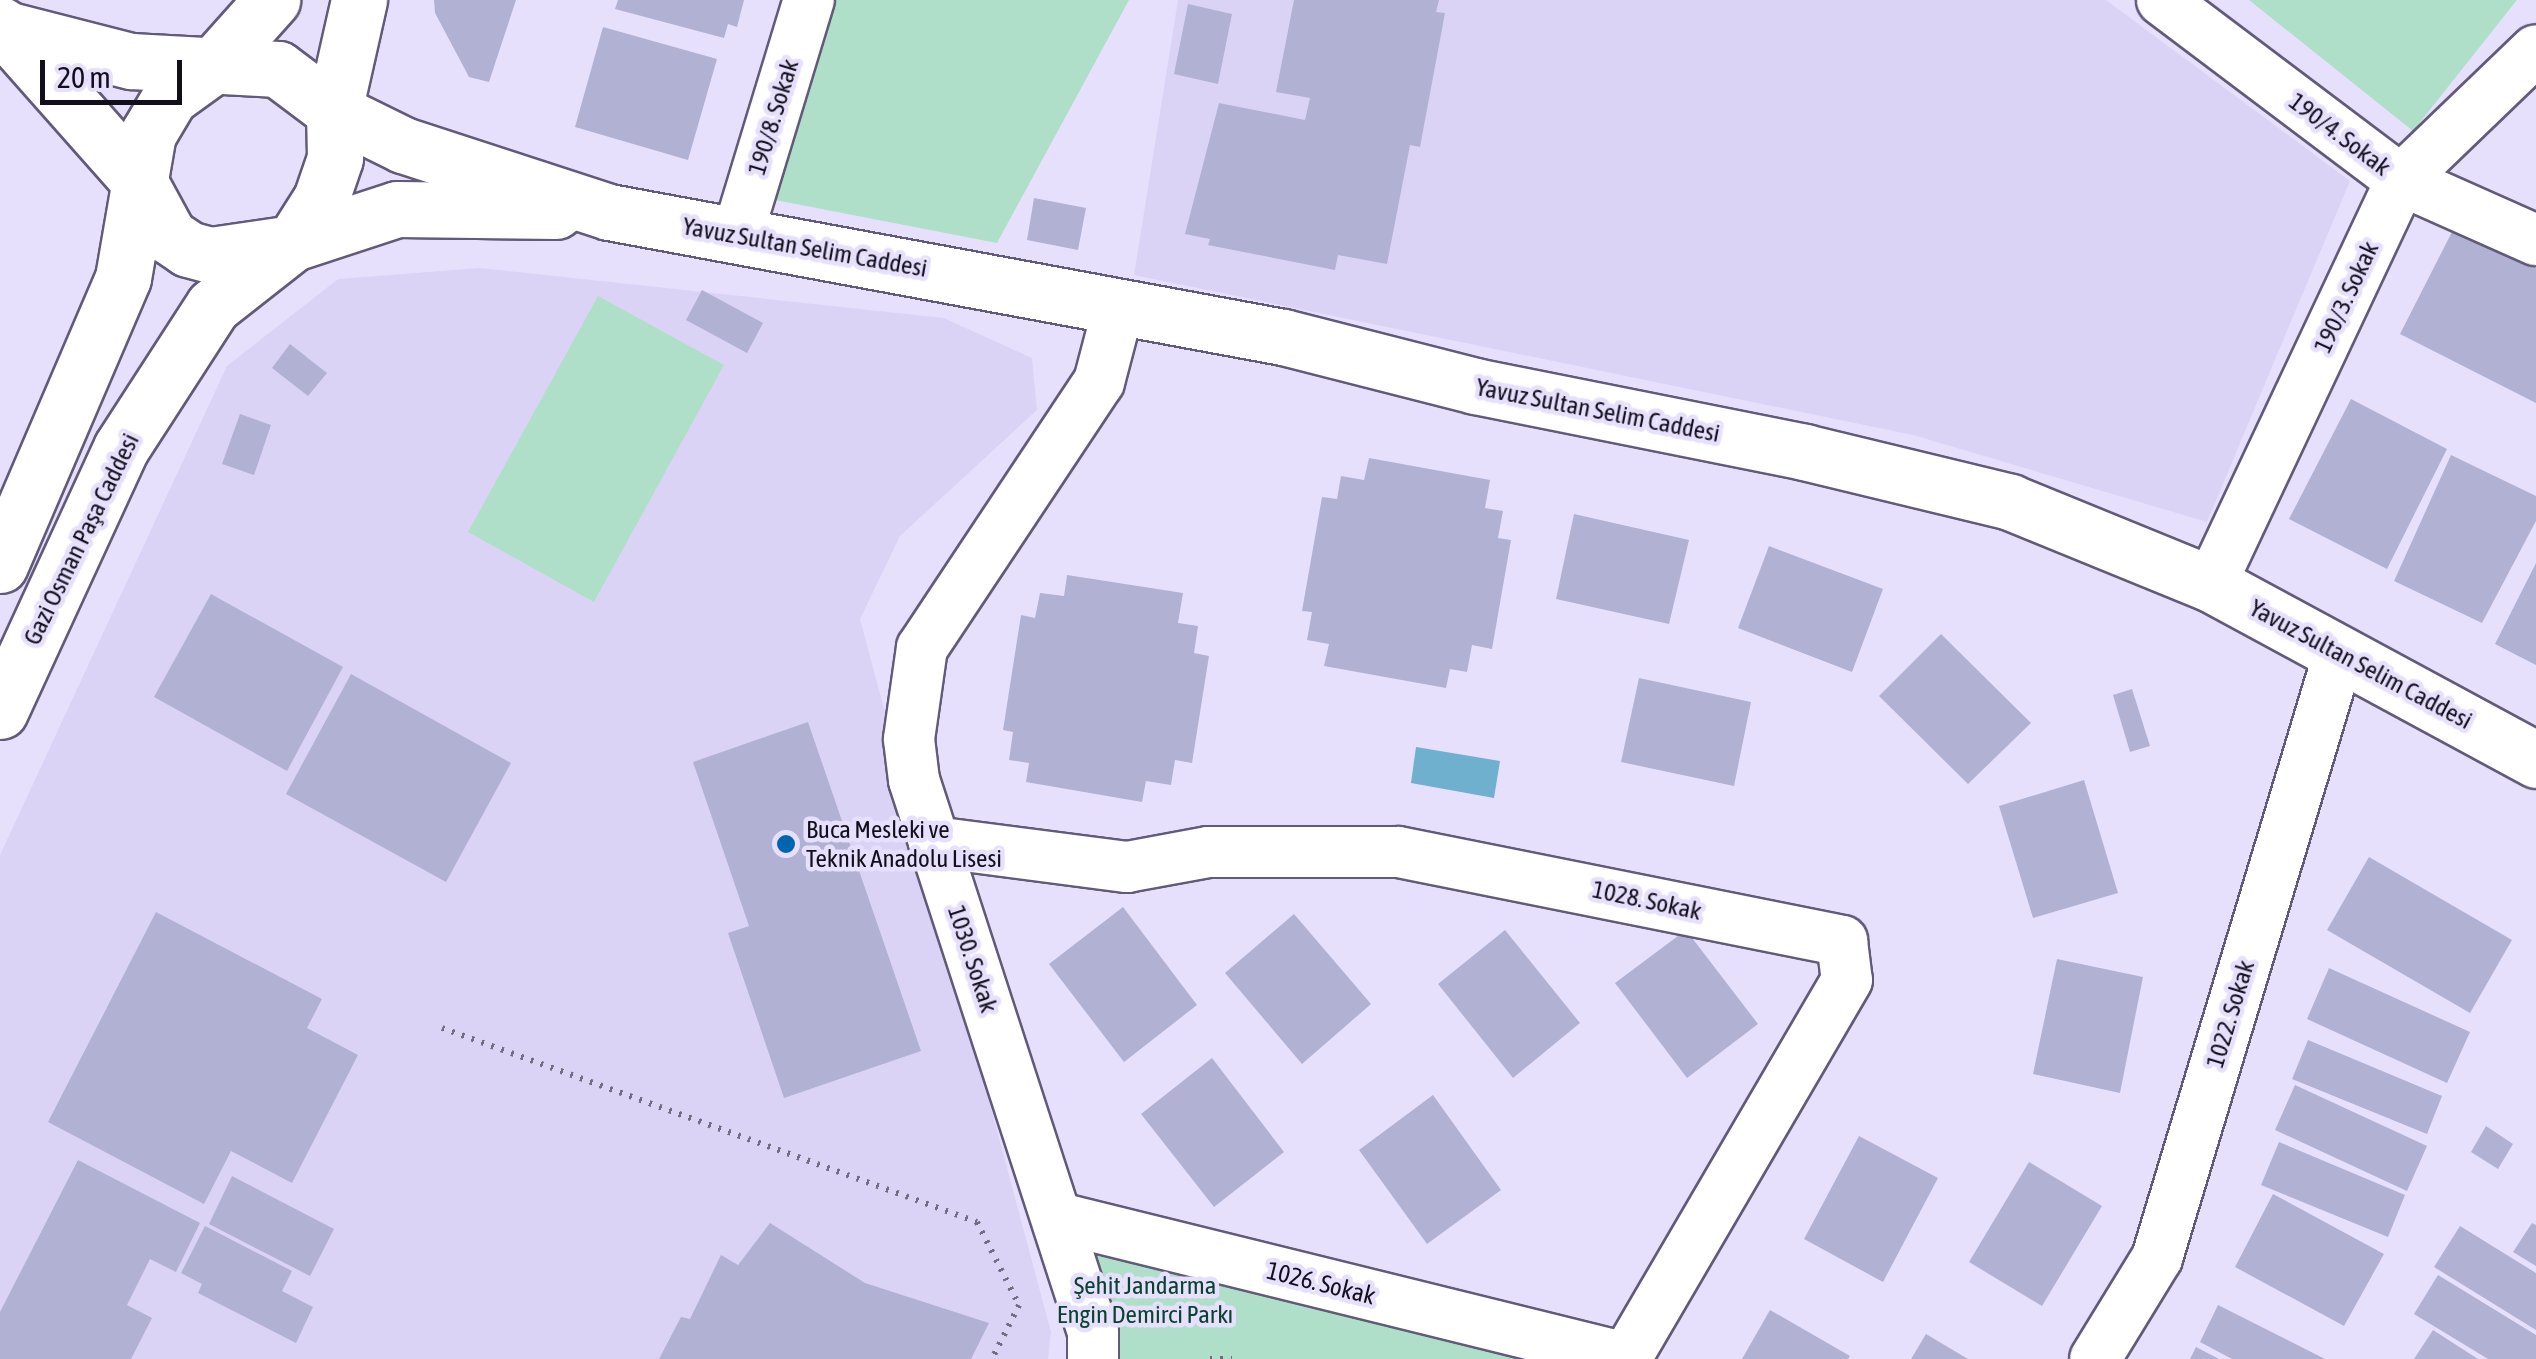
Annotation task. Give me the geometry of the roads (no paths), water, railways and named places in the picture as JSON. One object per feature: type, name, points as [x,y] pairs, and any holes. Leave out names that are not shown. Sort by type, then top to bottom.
[{"type":"main road","points":[[0,566],[123,278],[148,134],[170,96],[214,66],[272,0]]},
{"type":"main road","points":[[4,27],[139,181],[155,218],[188,249],[211,254],[292,243],[321,200],[335,158],[334,110],[359,0]]},
{"type":"main road","name":"Yavuz Sultan Selim Caddesi","points":[[4,27],[131,61],[278,69],[334,110],[403,144],[609,212]]},
{"type":"main road","name":"Yavuz Sultan Selim Caddesi","points":[[292,243],[396,210],[609,212],[1119,306],[2010,502],[2211,584],[2338,657],[2536,760]]},
{"type":"main road","name":"Gazi Osman Paşa Caddesi","points":[[0,711],[121,448],[213,306],[292,243]]},
{"type":"street","name":"190/8. Sokak","points":[[738,233],[809,0]]},
{"type":"street","name":"190/4. Sokak","points":[[2162,0],[2402,180],[2536,240]]},
{"type":"street","name":"190/3. Sokak","points":[[2211,584],[2402,180],[2533,57]]},
{"type":"street","name":"1030. Sokak","points":[[1093,1359],[1093,1332],[934,842],[909,739],[922,648],[1099,382],[1119,306]]},
{"type":"street","name":"1022. Sokak","points":[[2095,1359],[2157,1258],[2338,657]]},
{"type":"street","name":"1028. Sokak","points":[[934,842],[1127,867],[1208,852],[1398,852],[1842,941],[1846,980],[1626,1358],[1581,1353]]},
{"type":"street","name":"1026. Sokak","points":[[1058,1218],[1581,1353]]},
{"type":"water","points":[[1416,747],[1500,761],[1494,798],[1411,783]]},
{"type":"place","name":"Buca Mesleki ve Teknik Anadolu Lisesi","points":[[786,844]]},
{"type":"park label","name":"Şehit Jandarma Engin Demirci Parkı","points":[[1145,1300]]}]
